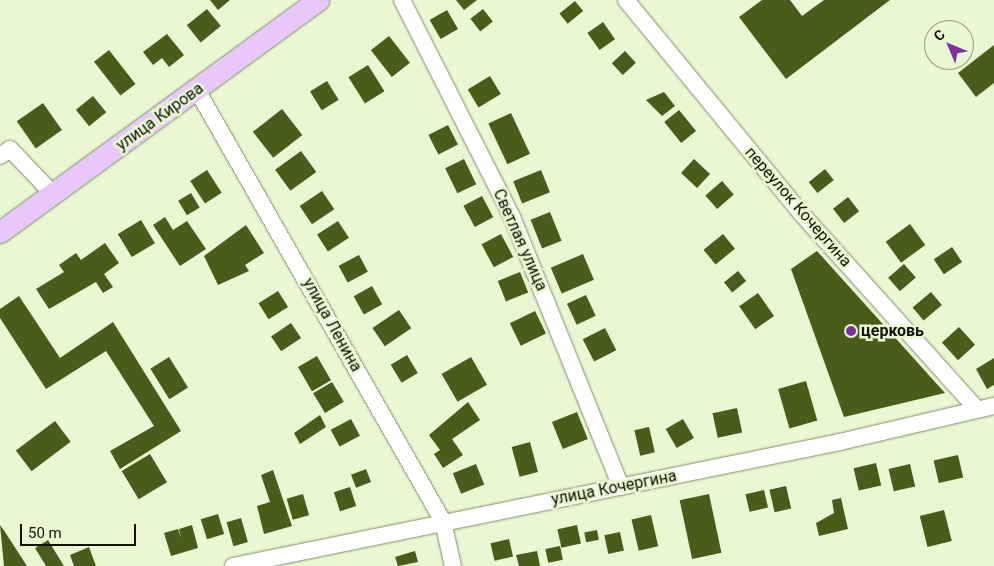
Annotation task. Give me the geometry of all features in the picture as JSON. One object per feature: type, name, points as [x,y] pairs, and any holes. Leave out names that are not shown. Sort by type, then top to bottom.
[{"type":"main road","name":"улица Кирова","points":[[0,232],[318,0]]},
{"type":"street","name":"Светлая улица","points":[[402,0],[512,218],[621,487]]},
{"type":"street","name":"переулок Кочергина","points":[[626,0],[800,212],[977,409]]},
{"type":"street","name":"улица Ленина","points":[[197,90],[443,522],[453,566]]},
{"type":"street","points":[[0,156],[10,149],[53,194]]},
{"type":"street","name":"улица Кочергина","points":[[233,566],[621,487],[994,406]]},
{"type":"building","points":[[210,0],[230,0],[218,10]]},
{"type":"building","points":[[456,0],[477,0],[464,10]]},
{"type":"building","points":[[762,0],[790,0],[802,16],[824,0],[890,0],[786,79],[739,17]]},
{"type":"building","points":[[575,1],[583,11],[568,24],[559,14]]},
{"type":"building","points":[[207,9],[221,26],[201,42],[187,25]]},
{"type":"building","points":[[483,9],[493,22],[480,31],[470,19]]},
{"type":"building","points":[[447,10],[458,29],[441,39],[430,20]]},
{"type":"building","points":[[603,22],[615,39],[599,50],[587,33]]},
{"type":"building","points":[[167,34],[184,55],[169,67],[162,58],[153,65],[143,52]]},
{"type":"building","points":[[389,36],[410,63],[392,77],[371,50]]},
{"type":"building","points":[[994,45],[994,83],[976,97],[958,73],[962,70],[974,70],[974,61]]},
{"type":"building","points":[[109,50],[135,84],[121,96],[94,62]]},
{"type":"building","points":[[625,51],[636,63],[623,75],[612,63]]},
{"type":"building","points":[[368,65],[384,91],[365,103],[348,77]]},
{"type":"building","points":[[490,76],[501,94],[479,107],[468,89]]},
{"type":"building","points":[[327,81],[339,100],[322,110],[310,92]]},
{"type":"building","points":[[664,92],[675,106],[662,116],[646,100]]},
{"type":"building","points":[[93,96],[106,112],[89,126],[76,110]]},
{"type":"building","points":[[43,103],[62,130],[36,148],[17,121]]},
{"type":"building","points":[[282,109],[302,135],[273,158],[253,132]]},
{"type":"building","points":[[679,110],[696,131],[681,143],[664,122]]},
{"type":"building","points":[[511,113],[530,154],[507,164],[488,124]]},
{"type":"building","points":[[448,125],[458,145],[438,155],[428,135]]},
{"type":"building","points":[[301,151],[316,172],[290,191],[275,170]]},
{"type":"building","points":[[464,159],[476,184],[457,193],[445,168]]},
{"type":"building","points":[[694,159],[710,174],[697,188],[681,173]]},
{"type":"building","points":[[825,169],[834,180],[817,193],[809,182]]},
{"type":"building","points":[[207,170],[222,193],[205,204],[190,181]]},
{"type":"building","points":[[541,170],[550,192],[522,203],[513,181]]},
{"type":"building","points":[[722,181],[734,195],[717,209],[705,195]]},
{"type":"building","points":[[322,191],[334,209],[312,224],[300,206]]},
{"type":"building","points":[[191,193],[200,208],[187,215],[178,201]]},
{"type":"building","points":[[482,196],[493,217],[475,227],[463,206]]},
{"type":"building","points":[[848,197],[859,211],[844,223],[833,209]]},
{"type":"building","points":[[550,212],[562,241],[542,249],[531,220]]},
{"type":"building","points":[[165,217],[173,230],[187,221],[206,249],[180,266],[153,225]]},
{"type":"building","points":[[141,220],[155,243],[132,257],[118,234]]},
{"type":"building","points":[[338,221],[349,238],[328,251],[317,235]]},
{"type":"building","points":[[910,224],[925,245],[901,263],[886,242]]},
{"type":"building","points":[[246,225],[264,253],[245,265],[249,271],[218,285],[204,256]]},
{"type":"building","points":[[501,234],[513,257],[494,267],[482,244]]},
{"type":"building","points":[[723,234],[735,249],[716,264],[704,250]]},
{"type":"building","points":[[105,243],[119,263],[104,274],[113,287],[103,293],[96,282],[49,309],[36,289],[64,272],[59,265],[76,253],[81,260]]},
{"type":"building","points":[[952,247],[962,262],[944,274],[934,259]]},
{"type":"building","name":"церковь","points":[[817,251],[945,393],[844,417],[791,269]]},
{"type":"building","points":[[583,254],[594,280],[562,293],[551,268]]},
{"type":"building","points":[[359,255],[368,272],[348,283],[339,266]]},
{"type":"building","points":[[904,264],[916,278],[900,291],[888,278]]},
{"type":"building","points":[[738,271],[746,281],[732,292],[724,282]]},
{"type":"building","points":[[520,272],[528,292],[506,301],[498,281]]},
{"type":"building","points":[[372,286],[382,304],[364,315],[354,296]]},
{"type":"building","points":[[278,291],[288,307],[269,319],[258,303]]},
{"type":"building","points":[[931,292],[942,305],[924,320],[913,307]]},
{"type":"building","points":[[758,293],[774,316],[755,329],[739,306]]},
{"type":"building","points":[[586,295],[596,316],[577,325],[567,304]]},
{"type":"building","points":[[19,296],[60,358],[113,322],[181,431],[120,469],[110,451],[154,426],[106,351],[46,389],[0,318],[0,309]]},
{"type":"building","points":[[399,310],[411,328],[385,346],[372,328]]},
{"type":"building","points":[[535,311],[546,333],[521,346],[510,323]]},
{"type":"building","points":[[291,323],[301,338],[281,351],[271,336]]},
{"type":"building","points":[[959,327],[975,345],[958,360],[942,342]]},
{"type":"building","points":[[605,328],[616,350],[594,362],[583,339]]},
{"type":"building","points":[[407,355],[418,373],[402,383],[391,365]]},
{"type":"building","points":[[317,356],[331,380],[312,391],[298,367]]},
{"type":"building","points":[[169,357],[188,388],[169,399],[150,369]]},
{"type":"building","points":[[471,357],[487,385],[458,402],[442,374]]},
{"type":"building","points":[[994,358],[994,385],[987,389],[976,369]]},
{"type":"building","points":[[806,381],[817,420],[789,428],[778,389]]},
{"type":"building","points":[[332,382],[344,402],[325,413],[313,393]]},
{"type":"building","points":[[468,402],[480,420],[452,439],[463,455],[443,468],[434,454],[440,450],[429,435]]},
{"type":"building","points":[[737,408],[742,432],[718,438],[713,413]]},
{"type":"building","points":[[577,412],[588,439],[563,449],[552,422]]},
{"type":"building","points":[[320,415],[326,427],[300,444],[294,433]]},
{"type":"building","points":[[351,419],[360,436],[340,447],[331,430]]},
{"type":"building","points":[[683,419],[694,438],[677,448],[666,429]]},
{"type":"building","points":[[55,421],[71,442],[32,471],[16,450]]},
{"type":"building","points":[[649,427],[655,452],[640,456],[634,430]]},
{"type":"building","points":[[530,442],[538,472],[520,477],[512,447]]},
{"type":"building","points":[[150,454],[167,482],[139,499],[122,471]]},
{"type":"building","points":[[958,455],[963,477],[939,483],[934,461]]},
{"type":"building","points":[[876,463],[881,485],[859,491],[854,468]]},
{"type":"building","points":[[476,464],[484,484],[461,494],[453,473]]},
{"type":"building","points":[[910,464],[915,486],[894,491],[889,469]]},
{"type":"building","points":[[366,469],[371,482],[356,488],[351,475]]},
{"type":"building","points":[[273,470],[292,526],[264,534],[257,506],[270,502],[261,475]]},
{"type":"building","points":[[786,486],[791,508],[775,512],[769,490]]},
{"type":"building","points":[[350,487],[356,506],[340,511],[334,492]]},
{"type":"building","points":[[764,490],[768,508],[750,512],[745,494]]},
{"type":"building","points":[[303,494],[309,515],[293,520],[287,499]]},
{"type":"building","points":[[709,494],[721,553],[692,559],[680,500]]},
{"type":"building","points":[[841,498],[848,529],[819,536],[816,523],[834,513],[832,500]]},
{"type":"building","points":[[944,510],[952,541],[927,547],[920,516]]},
{"type":"building","points":[[218,514],[224,534],[207,539],[201,519]]},
{"type":"building","points":[[651,515],[658,546],[639,551],[632,519]]},
{"type":"building","points":[[241,518],[248,542],[233,546],[227,522]]},
{"type":"building","points":[[0,525],[5,532],[27,566],[4,566]]},
{"type":"building","points":[[192,525],[198,548],[171,556],[164,533],[178,529],[181,538],[179,529]]},
{"type":"building","points":[[577,525],[581,544],[561,548],[557,529]]},
{"type":"building","points":[[597,530],[599,540],[586,542],[584,532]]},
{"type":"building","points":[[620,532],[624,551],[608,554],[604,535]]},
{"type":"building","points":[[509,539],[513,557],[495,561],[490,543]]},
{"type":"building","points":[[48,540],[64,566],[46,566],[35,548]]},
{"type":"building","points":[[560,546],[563,560],[548,563],[545,549]]},
{"type":"building","points":[[89,547],[96,566],[74,566],[70,555]]},
{"type":"building","points":[[415,551],[418,562],[398,566],[395,557]]},
{"type":"building","points":[[537,551],[540,566],[519,566],[516,555]]},
{"type":"place","name":"церковь","points":[[851,331]]}]
